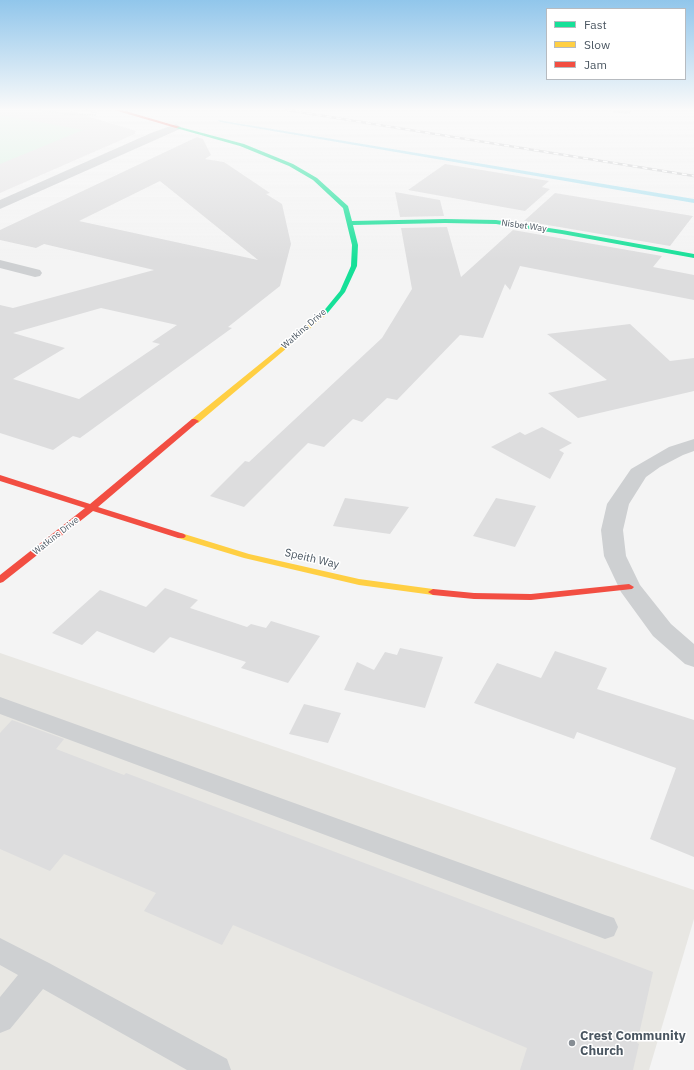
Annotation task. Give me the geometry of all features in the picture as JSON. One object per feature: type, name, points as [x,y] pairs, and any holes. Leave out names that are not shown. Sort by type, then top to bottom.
[{"type":"main road","name":"Watkins Drive","points":[[0,580],[90,508],[322,315],[343,291],[354,266],[355,245],[346,206],[314,179],[292,165],[279,160]]},
{"type":"main road","name":"Nisbet Way","points":[[351,223],[438,221],[496,222],[562,232],[694,256]]},
{"type":"main road","name":"Speith Way","points":[[0,478],[90,508],[247,556],[359,582],[419,591],[474,596],[531,597],[629,587]]},
{"type":"street","points":[[0,205],[100,160]]},
{"type":"street","points":[[0,264],[35,273]]},
{"type":"street","points":[[694,444],[664,457],[638,473],[618,504],[612,530],[616,556],[629,587],[662,630],[694,658]]},
{"type":"lane","points":[[0,705],[605,927]]},
{"type":"lane","points":[[0,951],[216,1070]]},
{"type":"lane","points":[[0,1019],[39,972]]},
{"type":"shaded area","points":[[0,160],[76,160],[0,193]]},
{"type":"shaded area","points":[[0,653],[694,890],[694,919],[649,1070],[0,1070]]},
{"type":"green space","points":[[0,160],[10,160],[0,164]]},
{"type":"building","points":[[148,160],[211,160],[224,162],[270,193],[266,194],[282,204],[291,244],[280,286],[228,327],[232,328],[80,438],[73,436],[53,450],[0,433],[0,305],[13,308],[154,270],[44,244],[36,248],[0,240],[0,230]],"holes":[[[160,181],[258,260],[79,221]],[[101,308],[177,325],[152,342],[160,344],[79,399],[13,379],[65,348],[13,333]]]},
{"type":"building","points":[[445,164],[549,181],[542,187],[550,189],[525,211],[408,190]]},
{"type":"building","points":[[395,192],[440,200],[444,216],[400,217]]},
{"type":"building","points":[[555,193],[693,216],[670,246],[524,221]]},
{"type":"building","points":[[447,227],[461,277],[513,230],[662,256],[653,267],[694,275],[694,300],[520,266],[510,290],[505,284],[483,338],[460,335],[397,400],[387,398],[362,422],[353,419],[324,447],[308,443],[244,507],[210,496],[245,461],[249,462],[382,338],[412,289],[401,228]]},
{"type":"building","points":[[630,324],[670,361],[694,358],[694,391],[578,418],[548,393],[607,380],[547,334]]},
{"type":"building","points":[[542,427],[572,443],[559,450],[564,453],[550,479],[491,447],[520,432],[525,435]]},
{"type":"building","points":[[345,498],[409,507],[390,534],[333,526]]},
{"type":"building","points":[[496,498],[536,506],[515,547],[473,536]]},
{"type":"building","points":[[165,588],[198,600],[190,608],[247,627],[251,624],[266,628],[271,621],[320,636],[288,683],[241,668],[246,662],[170,637],[154,653],[97,631],[82,645],[52,633],[100,590],[146,607]]},
{"type":"building","points":[[400,648],[443,657],[425,708],[344,690],[357,662],[374,670],[385,652],[397,655]]},
{"type":"building","points":[[555,651],[607,668],[597,689],[694,720],[694,857],[650,839],[676,768],[577,732],[574,739],[474,703],[497,663],[541,678]]},
{"type":"building","points":[[304,704],[341,713],[328,743],[289,734]]},
{"type":"building","points":[[12,720],[64,739],[56,749],[124,775],[126,773],[653,972],[637,1043],[639,1044],[633,1070],[520,1070],[527,1048],[233,925],[222,945],[144,911],[156,893],[64,854],[50,871],[0,849],[0,733]]},
{"type":"waterway","points":[[451,160],[694,201]]},
{"type":"railway","points":[[595,160],[694,176]]},
{"type":"traffic: fast","points":[[279,160],[291,165],[315,179],[346,207],[355,245],[354,266],[343,291],[324,314]]},
{"type":"traffic: fast","points":[[351,223],[445,221],[496,222],[562,232],[694,256]]},
{"type":"traffic: slow","points":[[195,421],[324,314]]},
{"type":"traffic: slow","points":[[181,536],[247,556],[359,582],[433,592]]},
{"type":"traffic: jam","points":[[0,580],[91,508],[195,421]]},
{"type":"traffic: jam","points":[[0,478],[181,536]]},
{"type":"traffic: jam","points":[[433,592],[474,596],[531,597],[629,587]]},
{"type":"place","name":"Crest Community Church","points":[[572,1043]]}]
